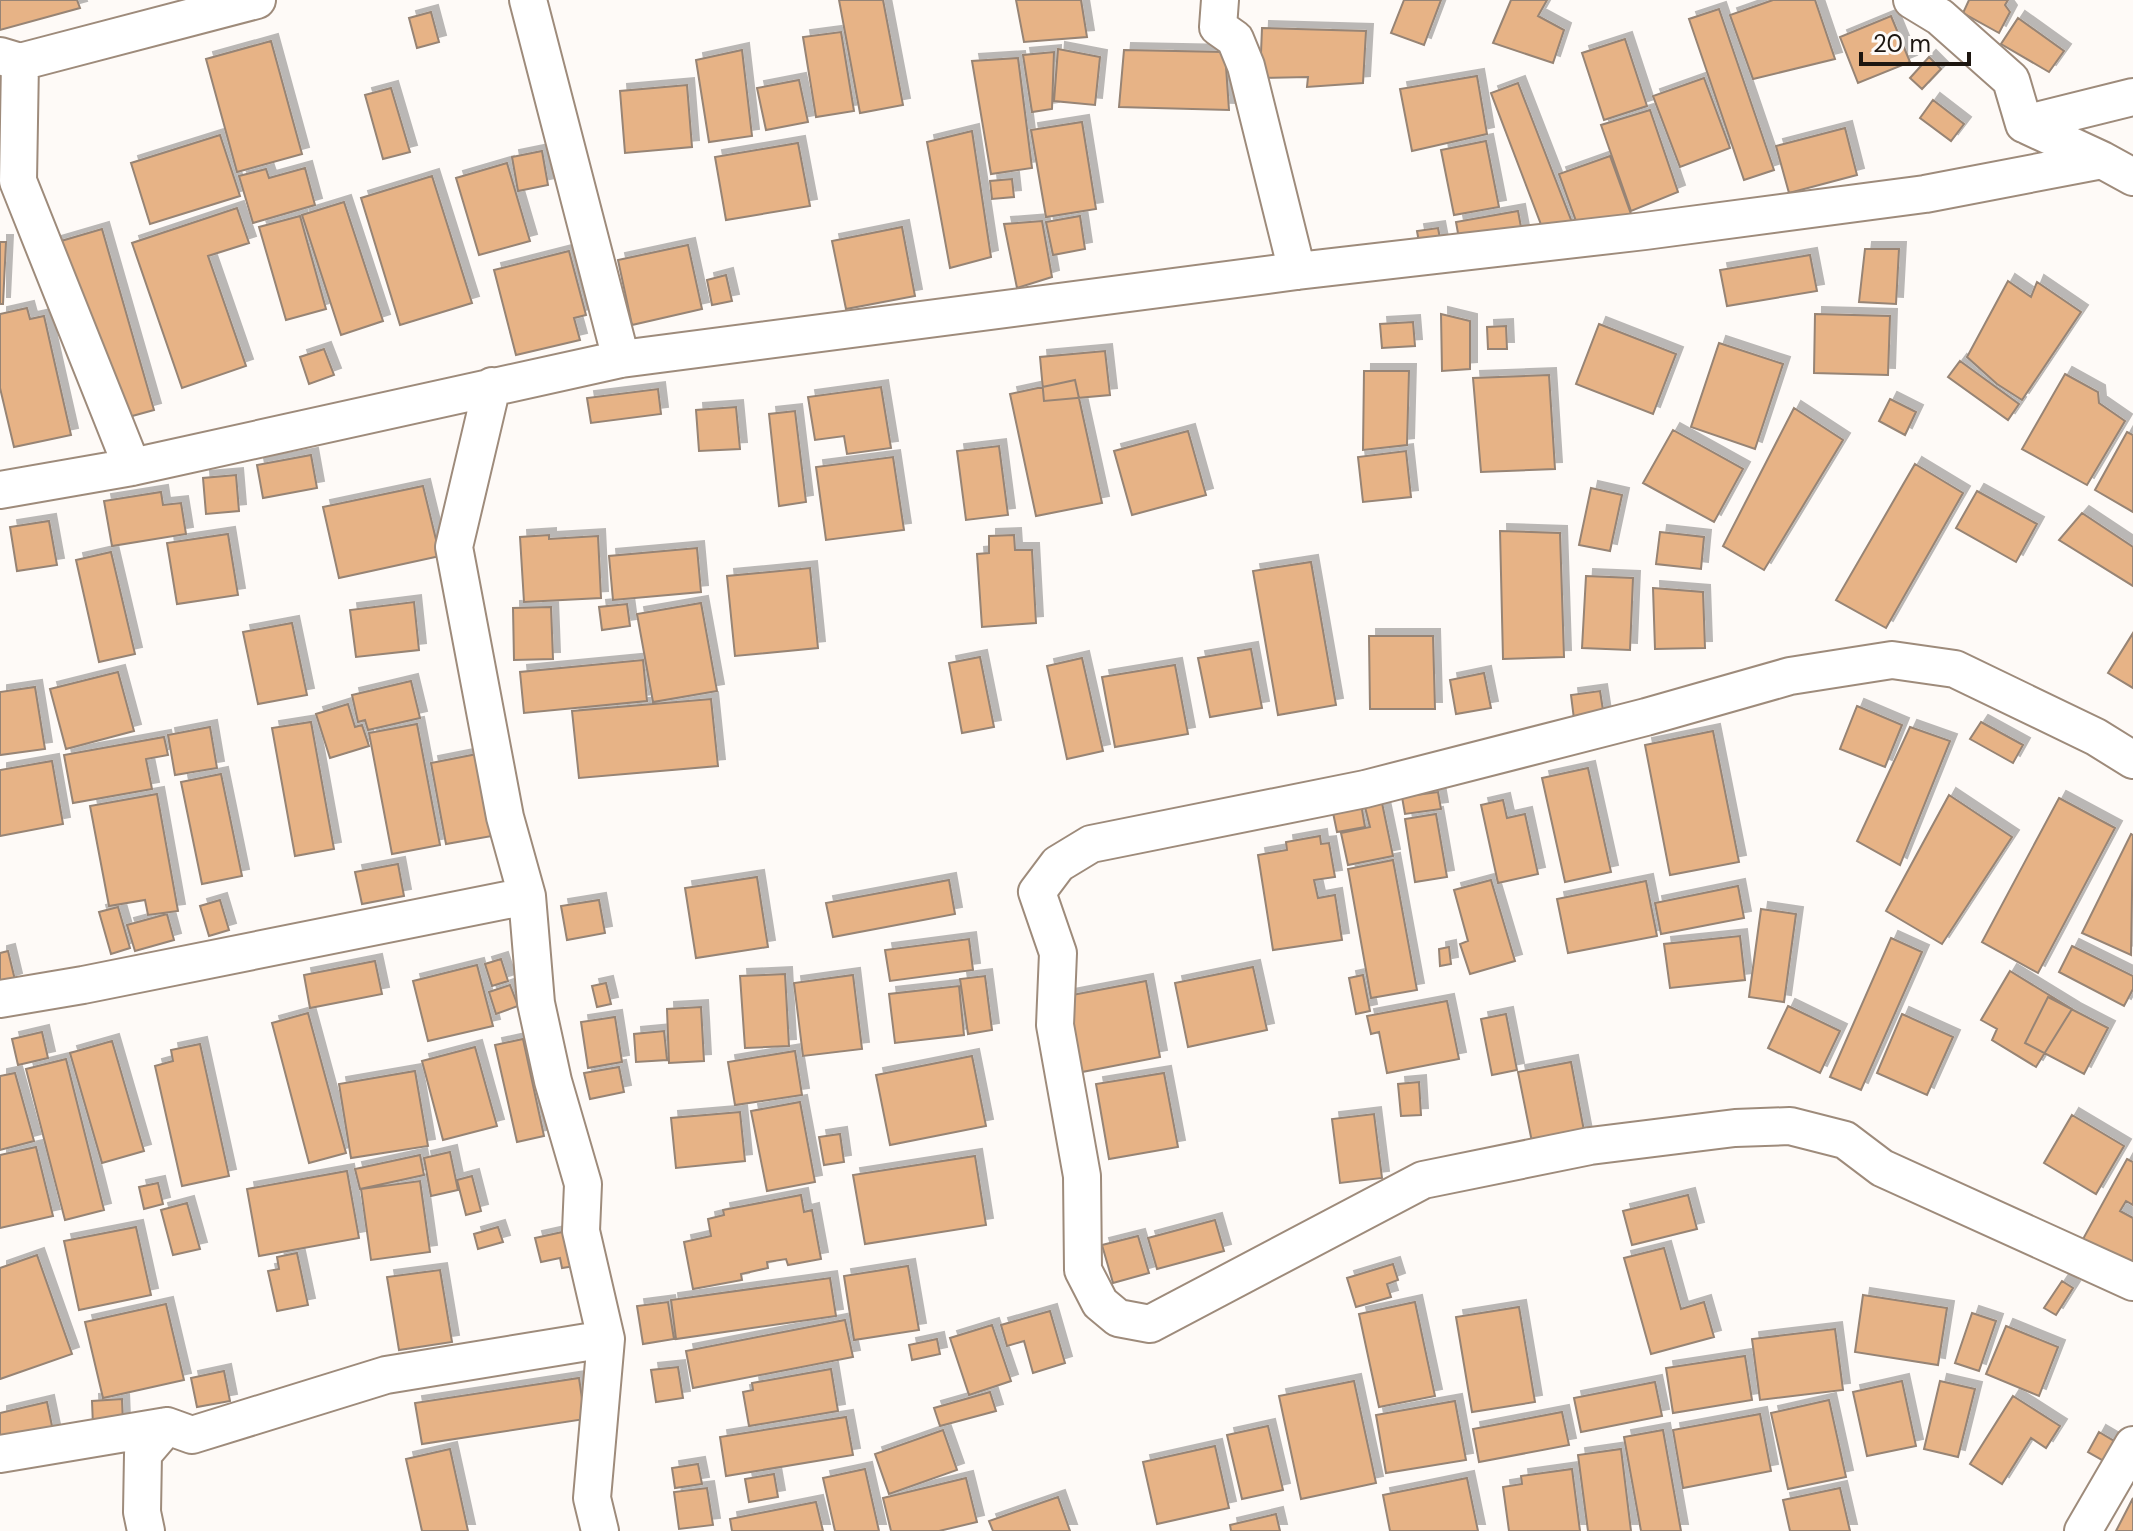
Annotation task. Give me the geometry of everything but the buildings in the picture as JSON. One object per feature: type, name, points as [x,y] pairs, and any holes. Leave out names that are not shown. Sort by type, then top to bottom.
[{"type":"street","points":[[132,467],[18,181],[10,59],[257,0]]},
{"type":"street","points":[[528,0],[621,359]]},
{"type":"street","points":[[1220,0],[1218,27],[1235,39],[1246,66],[1297,271]]},
{"type":"street","points":[[1912,0],[1940,17],[2011,80],[2024,124],[2133,177]]},
{"type":"street","points":[[2024,124],[2133,97]]},
{"type":"street","points":[[0,490],[132,467],[621,359],[1297,271],[1645,231],[1925,194],[2102,160]]},
{"type":"street","points":[[492,386],[454,547],[502,803],[527,896],[536,1003],[553,1081],[583,1184],[581,1231],[606,1339],[592,1498],[600,1531]]},
{"type":"street","points":[[2133,760],[2096,737],[1955,669],[1892,660],[1790,676],[1646,717],[1365,789],[1091,844],[1058,864],[1037,892],[1058,953],[1055,1025],[1082,1176],[1083,1270],[1100,1303],[1118,1318],[1150,1324],[1423,1180],[1590,1146],[1735,1128],[1790,1126],[1845,1140],[1882,1168],[2133,1282]]},
{"type":"street","points":[[0,999],[527,896]]},
{"type":"street","points":[[0,1454],[167,1426],[192,1435],[386,1375],[606,1339]]},
{"type":"street","points":[[146,1531],[142,1512],[143,1454],[167,1426]]},
{"type":"street","points":[[2083,1531],[2133,1445]]}]
